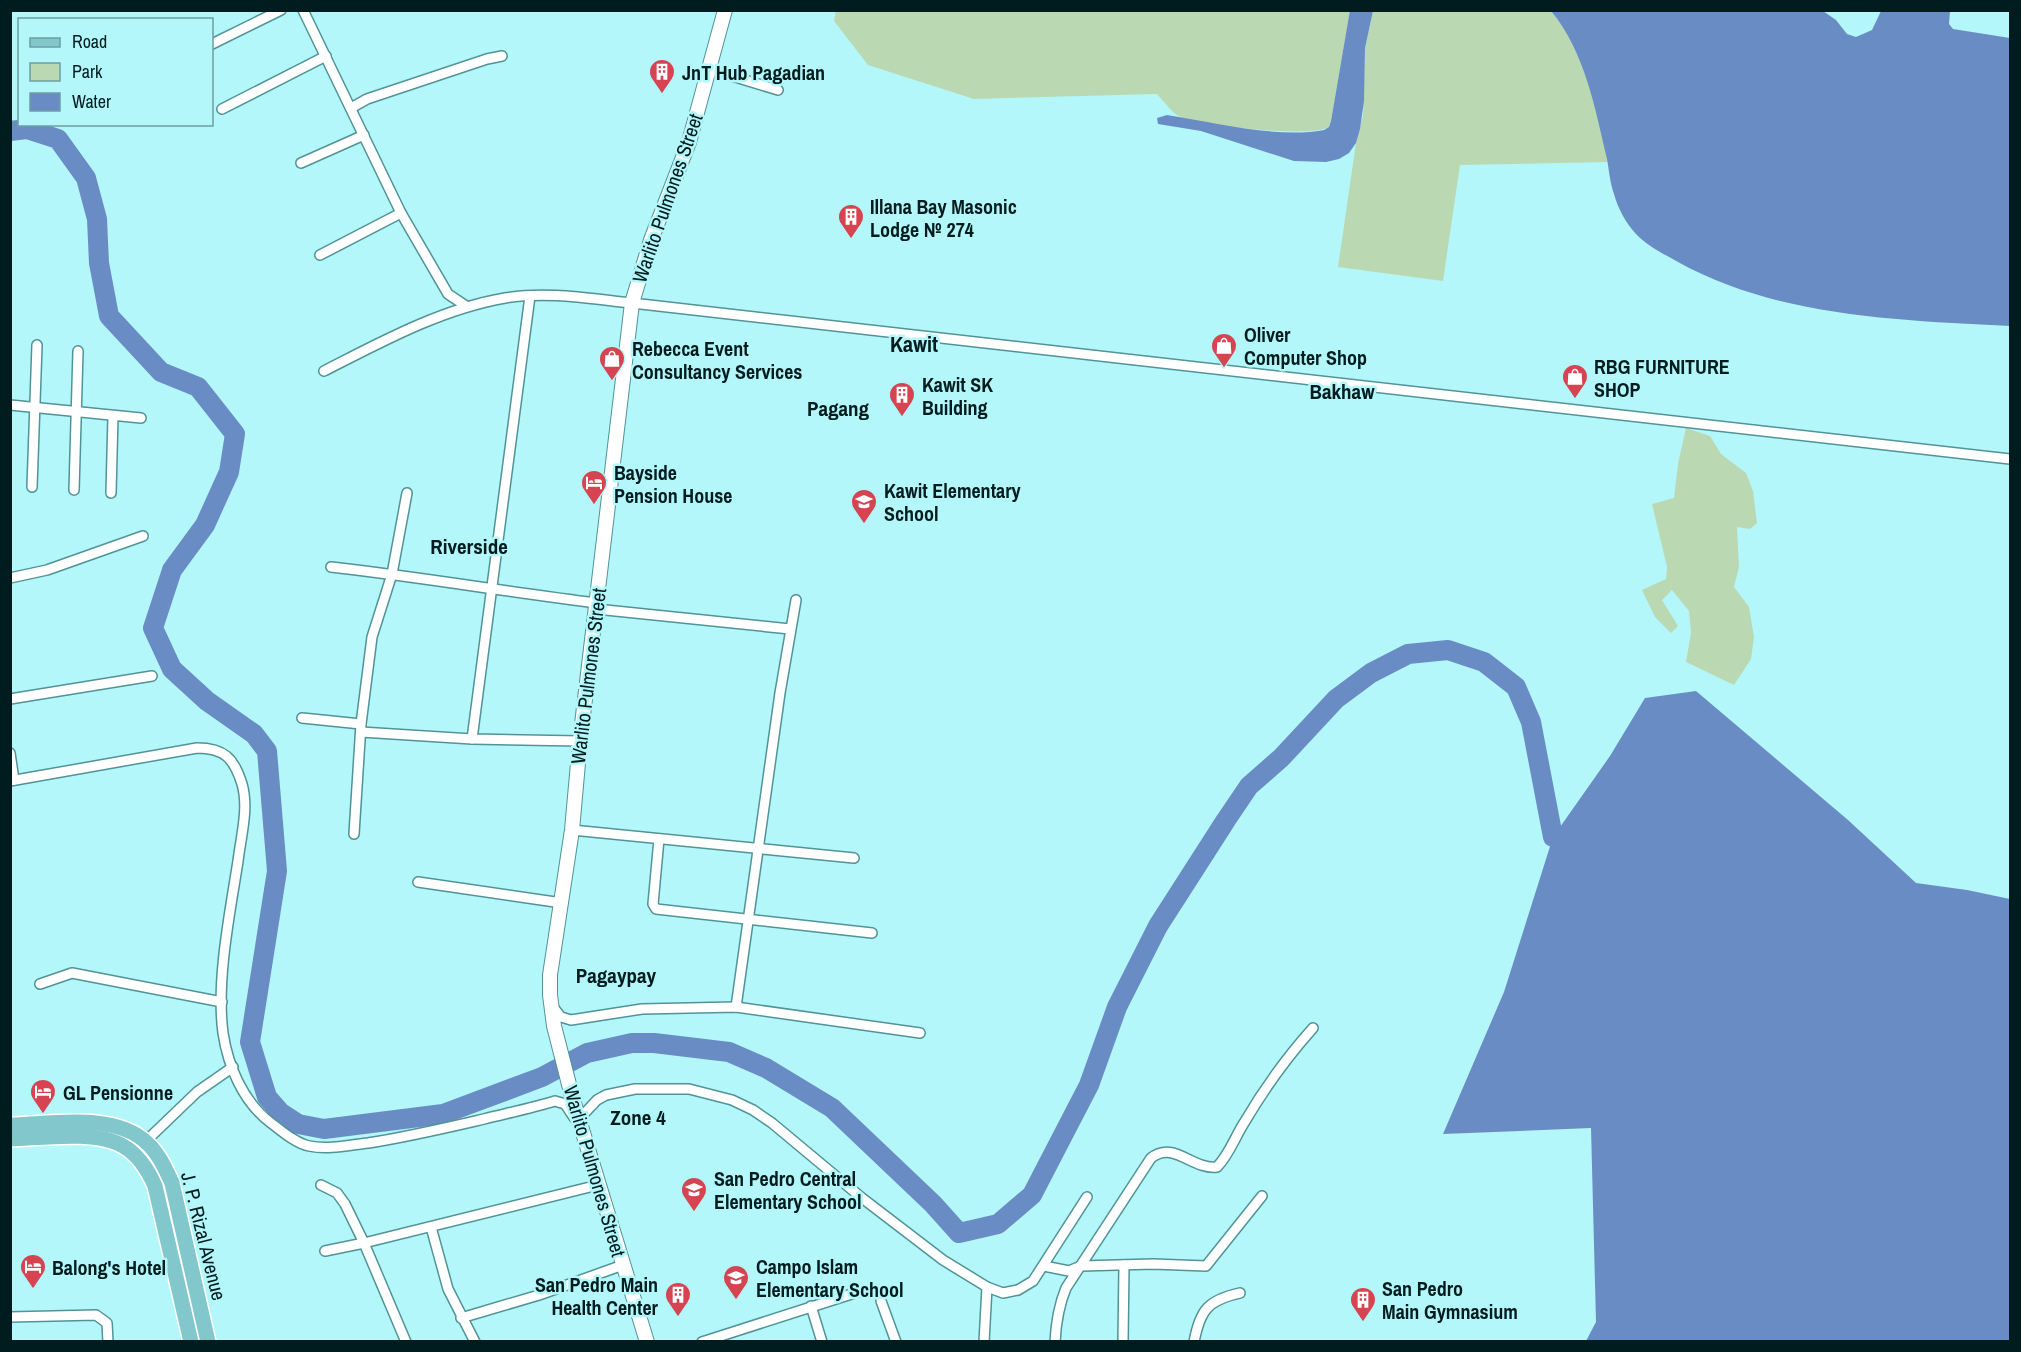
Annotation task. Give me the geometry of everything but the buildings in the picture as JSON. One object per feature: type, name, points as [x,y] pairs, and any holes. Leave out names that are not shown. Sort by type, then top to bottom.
[{"type":"main road","name":"J. P. Rizal Avenue","points":[[10,1125],[92,1122],[126,1130],[146,1141],[164,1165],[172,1183],[208,1341]]},
{"type":"main road","name":"J. P. Rizal Avenue","points":[[10,1138],[83,1137],[107,1140],[122,1145],[135,1155],[147,1169],[155,1186],[192,1341]]},
{"type":"main road","points":[[181,1294],[197,1290]]},
{"type":"street","points":[[213,44],[281,10]]},
{"type":"street","points":[[303,10],[402,213],[448,294],[466,306]]},
{"type":"street","name":"Warlito Pulmones Street","points":[[647,1341],[573,1100],[554,1026],[550,975],[572,830],[580,741],[632,303],[651,240],[689,142],[725,10]]},
{"type":"street","points":[[222,109],[326,56]]},
{"type":"street","points":[[351,108],[367,99],[502,56]]},
{"type":"street","points":[[709,69],[778,90]]},
{"type":"street","points":[[301,163],[364,135]]},
{"type":"street","points":[[320,255],[402,213]]},
{"type":"street","points":[[324,371],[382,341],[466,306],[506,297],[544,295],[632,303],[2010,459]]},
{"type":"street","points":[[472,739],[530,296]]},
{"type":"street","points":[[33,487],[37,345]]},
{"type":"street","points":[[74,490],[78,351]]},
{"type":"street","points":[[10,405],[141,418]]},
{"type":"street","points":[[111,493],[113,416]]},
{"type":"street","points":[[354,834],[361,728],[372,637],[392,574],[406,493]]},
{"type":"street","points":[[10,578],[47,570],[143,536]]},
{"type":"street","points":[[331,567],[392,574],[596,606],[790,629]]},
{"type":"street","points":[[736,1007],[796,600]]},
{"type":"street","points":[[10,699],[152,676]]},
{"type":"street","points":[[302,718],[361,728],[472,739],[580,741]]},
{"type":"street","points":[[10,753],[12,780],[197,748],[214,748],[225,754],[235,767],[242,785],[244,817],[224,964],[223,1032],[239,1086],[249,1102],[263,1117],[306,1146],[338,1147],[406,1137],[555,1101],[565,1104],[582,1124],[597,1100],[606,1095],[635,1089],[689,1089],[732,1100],[753,1110],[772,1123],[861,1198],[943,1260],[987,1287],[1003,1293],[1018,1290],[1033,1281],[1087,1197]]},
{"type":"street","points":[[572,830],[854,858]]},
{"type":"street","points":[[659,839],[654,907],[659,910],[872,933]]},
{"type":"street","points":[[418,882],[562,903]]},
{"type":"street","points":[[40,984],[78,973],[128,985],[222,1002]]},
{"type":"street","points":[[551,1004],[561,1017],[571,1020],[642,1009],[736,1007],[920,1033]]},
{"type":"street","points":[[1055,1341],[1056,1320],[1060,1301],[1066,1288],[1150,1158],[1158,1152],[1173,1153],[1203,1166],[1217,1167],[1223,1161],[1243,1124],[1266,1089],[1313,1028]]},
{"type":"street","points":[[146,1141],[197,1092],[233,1067]]},
{"type":"street","points":[[321,1185],[337,1193],[345,1204],[406,1341]]},
{"type":"street","points":[[326,1251],[598,1185]]},
{"type":"street","points":[[1044,1266],[1069,1271],[1081,1266],[1206,1266],[1263,1196]]},
{"type":"street","points":[[431,1227],[448,1289],[461,1318],[475,1341]]},
{"type":"street","points":[[461,1318],[539,1295],[623,1265]]},
{"type":"street","points":[[1123,1341],[1124,1265]]},
{"type":"street","points":[[984,1341],[987,1287]]},
{"type":"street","points":[[702,1341],[718,1339],[861,1291]]},
{"type":"street","points":[[1194,1341],[1197,1323],[1204,1311],[1220,1298],[1240,1293]]},
{"type":"street","points":[[881,1301],[896,1341]]},
{"type":"street","points":[[812,1306],[822,1341]]},
{"type":"street","points":[[10,1317],[96,1315],[107,1323],[108,1341]]},
{"type":"green space","points":[[836,10],[1350,11],[1329,127],[1319,130],[1280,131],[1210,124],[1181,117],[1174,113],[1157,94],[974,99],[868,65],[834,21]]},
{"type":"green space","points":[[1373,11],[1551,11],[1563,27],[1581,64],[1594,102],[1608,162],[1460,165],[1443,281],[1338,267],[1356,143],[1363,115],[1365,48]]},
{"type":"green space","points":[[1686,428],[1710,436],[1721,454],[1746,473],[1753,491],[1757,523],[1750,529],[1737,527],[1739,567],[1734,587],[1749,607],[1754,637],[1751,659],[1734,685],[1686,662],[1691,633],[1689,611],[1672,590],[1662,600],[1678,626],[1671,633],[1655,617],[1642,590],[1666,579],[1667,567],[1652,504],[1674,498],[1678,464]]},
{"type":"water","points":[[1350,10],[1373,11],[1365,48],[1364,101],[1360,129],[1356,143],[1349,153],[1339,159],[1326,162],[1294,161],[1201,131],[1158,124],[1157,118],[1167,115],[1266,131],[1324,130],[1329,127],[1331,121]]},
{"type":"water","points":[[1551,11],[1823,11],[1836,20],[1847,34],[1856,37],[1872,30],[1881,11],[1950,11],[1949,24],[1953,29],[2010,38],[2010,326],[1882,318],[1797,305],[1716,280],[1650,246],[1632,230],[1618,205],[1587,81],[1572,44]]},
{"type":"water","points":[[1696,691],[1848,820],[1916,883],[2010,899],[2010,1341],[1586,1341],[1596,1322],[1591,1128],[1443,1134],[1504,992],[1553,837],[1610,756],[1645,698]]},
{"type":"waterway","points":[[10,131],[27,129],[58,139],[86,178],[97,219],[99,263],[109,316],[161,372],[198,387],[235,434],[229,472],[205,525],[172,570],[153,628],[172,669],[207,701],[254,734],[267,751],[277,871],[250,1042],[267,1097],[281,1113],[298,1124],[324,1129],[443,1114],[542,1077],[587,1053],[632,1043],[654,1043],[729,1052],[766,1068],[832,1108],[933,1204],[959,1233],[998,1224],[1032,1195],[1089,1085],[1117,1007],[1158,926],[1226,820],[1249,786],[1281,758],[1336,699],[1371,673],[1408,654],[1448,650],[1484,662],[1516,687],[1531,722],[1553,837]]},
{"type":"place","name":"JnT Hub Pagadian","points":[[662,95]]},
{"type":"place","name":"Illana Bay Masonic Lodge № 274","points":[[851,240]]},
{"type":"place","name":"Oliver Computer Shop","points":[[1224,369]]},
{"type":"place","name":"Rebecca Event Consultancy Services","points":[[612,382]]},
{"type":"place","name":"RBG FURNITURE SHOP","points":[[1575,400]]},
{"type":"place","name":"Kawit SK Building","points":[[902,418]]},
{"type":"place","name":"Bayside Pension House","points":[[594,506]]},
{"type":"place","name":"Kawit Elementary School","points":[[864,525]]},
{"type":"place","name":"GL Pensionne","points":[[43,1115]]},
{"type":"place","name":"San Pedro Central Elementary School","points":[[694,1213]]},
{"type":"place","name":"Balong's Hotel","points":[[33,1290]]},
{"type":"place","name":"Campo Islam Elementary School","points":[[736,1301]]},
{"type":"place","name":"San Pedro Main Health Center","points":[[678,1318]]},
{"type":"place","name":"San Pedro Main Gymnasium","points":[[1363,1323]]},
{"type":"district","name":"Kawit","points":[[914,344]]},
{"type":"district","name":"Bakhaw","points":[[1342,391]]},
{"type":"district","name":"Pagang","points":[[838,408]]},
{"type":"district","name":"Riverside","points":[[469,546]]},
{"type":"district","name":"Pagaypay","points":[[616,975]]},
{"type":"district","name":"Zone 4","points":[[638,1117]]}]
